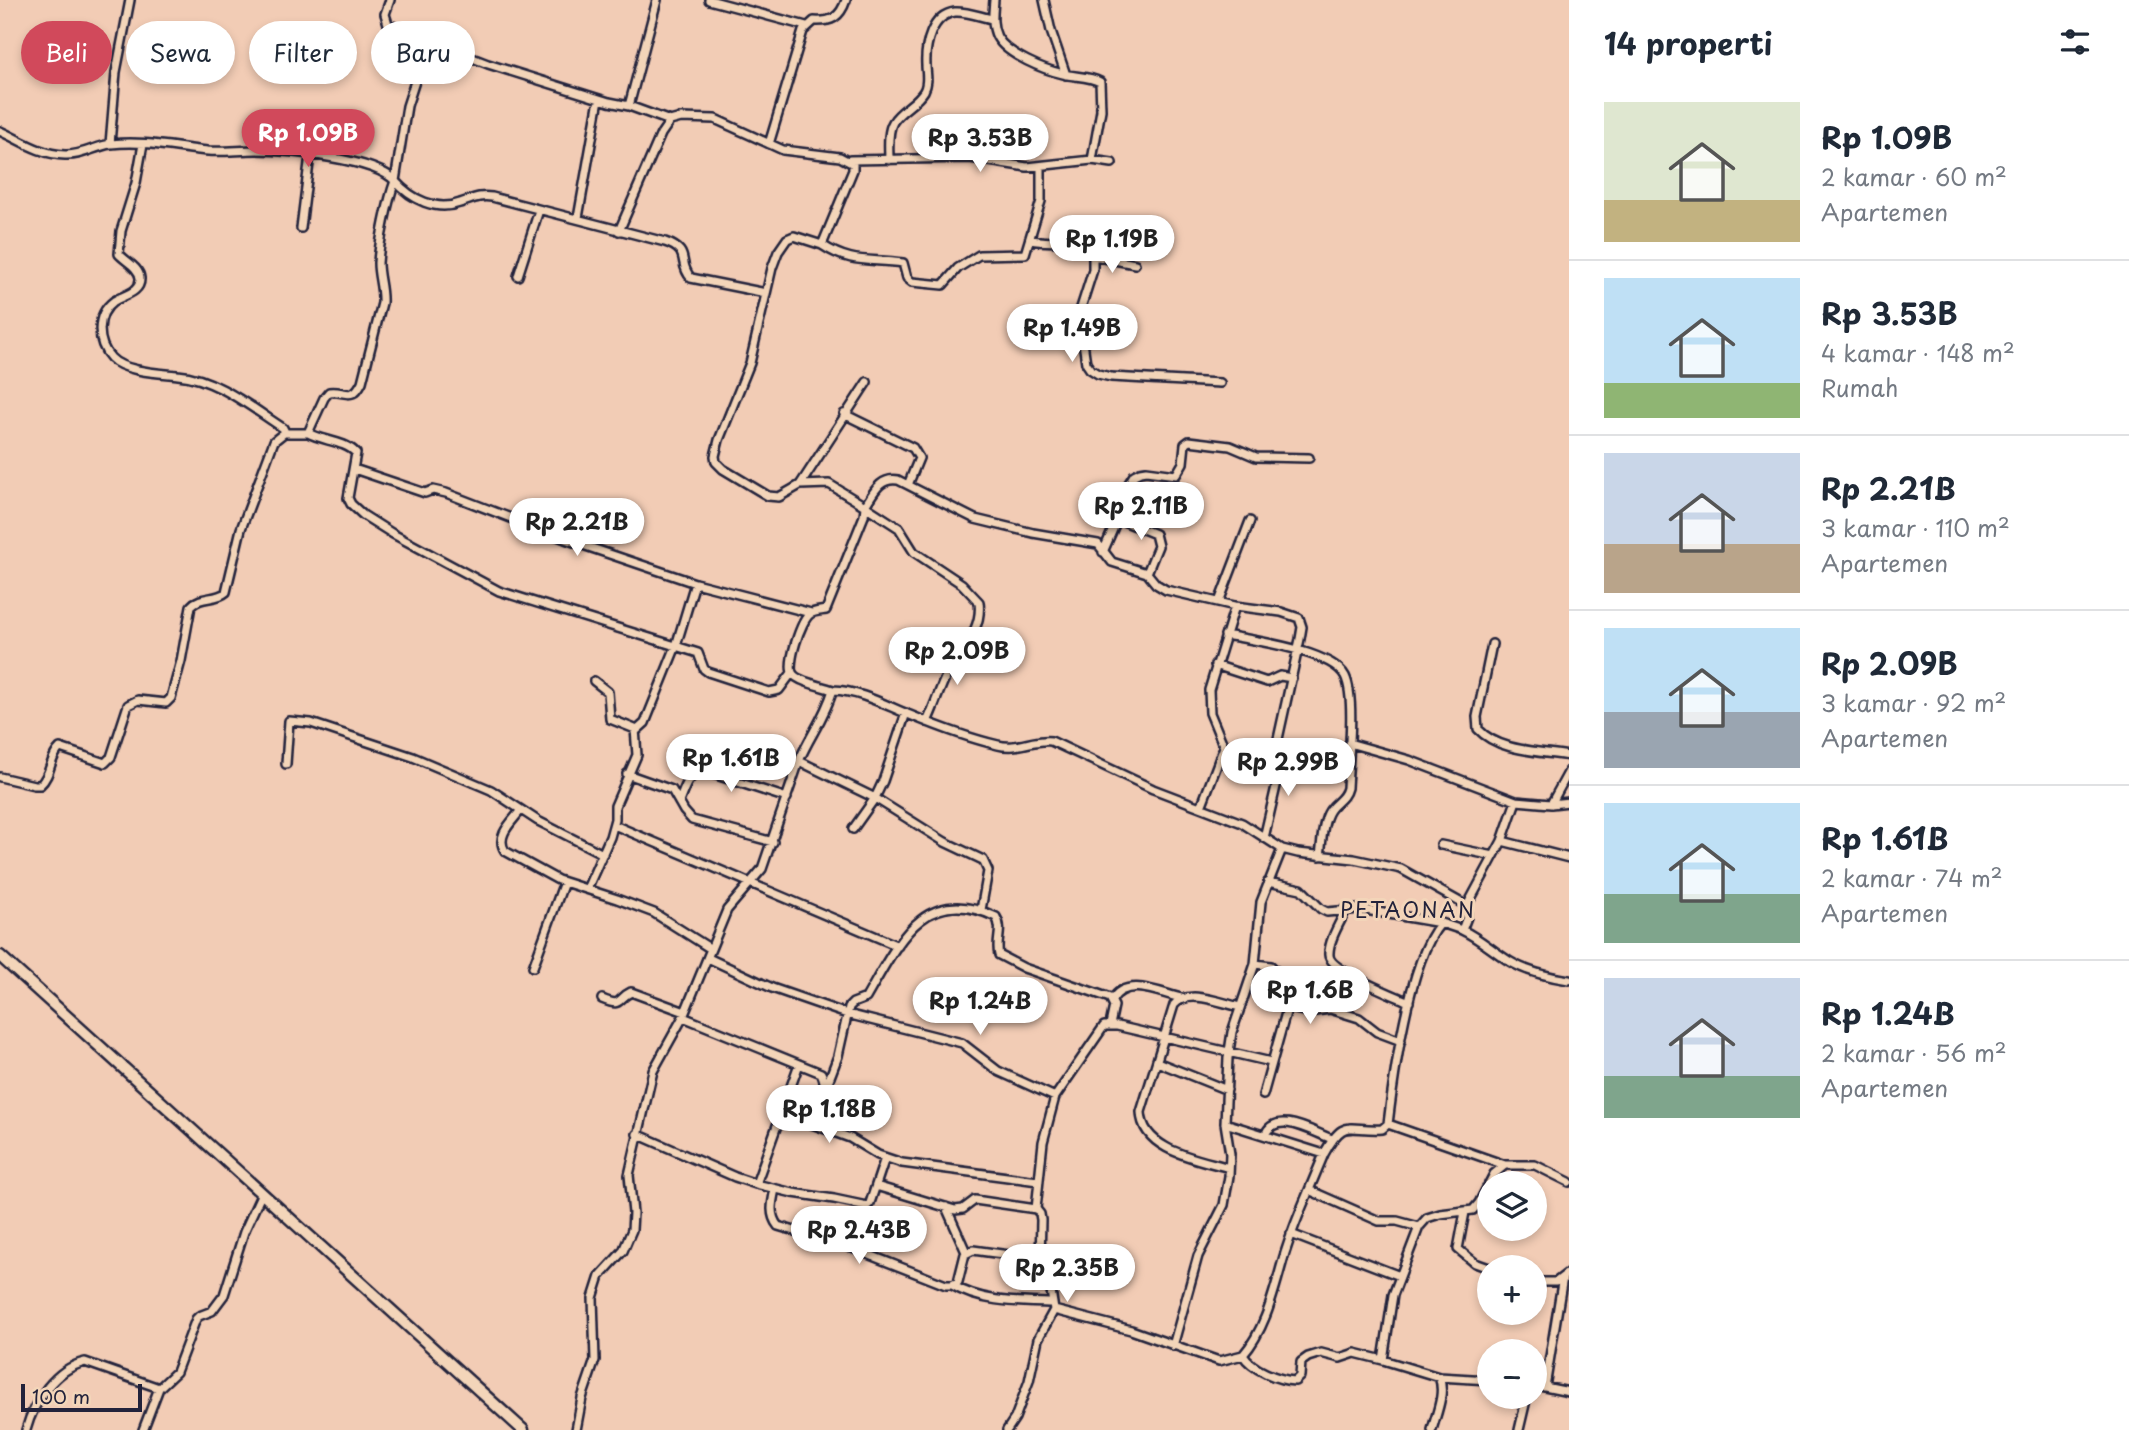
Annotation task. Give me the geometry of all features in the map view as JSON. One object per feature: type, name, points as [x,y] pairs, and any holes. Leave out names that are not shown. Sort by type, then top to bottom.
[{"type":"main road","points":[[0,956],[523,1430]]},
{"type":"street","points":[[110,144],[118,57],[130,0]]},
{"type":"street","points":[[387,21],[385,14],[390,0]]},
{"type":"street","points":[[629,106],[657,0]]},
{"type":"street","points":[[709,0],[806,26]]},
{"type":"street","points":[[769,144],[803,31],[814,22],[831,21],[838,16],[846,0]]},
{"type":"street","points":[[994,0],[992,19],[998,38],[1009,48],[1032,64],[1100,82],[1101,110],[1092,160]]},
{"type":"street","points":[[1044,0],[1066,75]]},
{"type":"street","points":[[889,160],[889,137],[893,122],[910,108],[924,91],[927,82],[926,50],[934,27],[951,13],[992,19]]},
{"type":"street","points":[[475,59],[670,121],[681,118],[715,119],[783,150],[850,160],[970,158],[1008,165],[1041,166],[1092,160],[1112,163]]},
{"type":"street","points":[[308,433],[329,392],[352,394],[358,392],[362,382],[382,303],[378,259],[396,180],[407,106],[414,84]]},
{"type":"street","points":[[578,218],[599,99]]},
{"type":"street","points":[[618,231],[661,134],[670,121]]},
{"type":"street","points":[[0,131],[37,151],[64,155],[77,155],[110,144],[167,144],[208,151],[258,150],[331,157],[385,171],[413,198],[440,206],[450,206],[484,196],[578,218],[676,246],[681,251],[687,274],[691,278],[766,293]]},
{"type":"street","points":[[143,144],[136,183],[119,242],[119,254],[139,273],[140,279],[136,289],[115,300],[106,310],[99,334],[104,349],[114,361],[122,365],[161,374],[192,377],[208,383],[241,400],[285,432]]},
{"type":"street","points":[[301,228],[310,155]]},
{"type":"street","points":[[822,245],[853,170],[850,160]]},
{"type":"street","points":[[927,722],[947,674],[974,633],[980,609],[978,600],[962,584],[914,552],[899,528],[891,521],[830,484],[800,485],[779,497],[768,496],[723,469],[716,462],[715,456],[750,363],[778,252],[787,239],[794,236],[847,257],[871,262],[903,263],[907,278],[912,282],[940,286],[948,282],[958,268],[979,255],[1020,255],[1027,251],[1041,201],[1041,166]]},
{"type":"street","points":[[518,275],[539,209]]},
{"type":"street","points":[[1031,240],[1091,248],[1094,256],[1093,270],[1079,314],[1084,353],[1090,369],[1111,377],[1220,383]]},
{"type":"street","points":[[1094,256],[1135,264]]},
{"type":"street","points":[[800,485],[867,382]]},
{"type":"street","points":[[844,414],[913,448],[919,458],[908,485]]},
{"type":"street","points":[[0,777],[40,785],[48,776],[55,753],[60,748],[106,762],[111,757],[128,705],[138,700],[166,703],[171,698],[191,606],[202,598],[222,596],[226,592],[241,529],[274,441],[285,432],[308,433],[351,447],[356,453],[348,498],[351,504],[393,534],[499,591],[698,653],[704,669],[708,672],[769,692],[779,690],[791,674]]},
{"type":"street","points":[[1103,552],[1134,475],[1146,471],[1176,475],[1183,463],[1185,444],[1189,441],[1230,446],[1256,457],[1309,458]]},
{"type":"street","points":[[354,468],[425,493],[433,490],[446,493],[565,539],[695,583],[811,613],[826,610],[864,516],[865,506],[881,482],[898,480],[975,519],[1033,533],[1098,544],[1112,562],[1147,573],[1156,584],[1166,590],[1234,606],[1281,612],[1299,618],[1302,627],[1278,748],[1284,752],[1348,768]]},
{"type":"street","points":[[1118,519],[1156,534],[1158,546],[1147,573]]},
{"type":"street","points":[[1219,602],[1250,521]]},
{"type":"street","points":[[635,732],[645,723],[676,646],[695,583]]},
{"type":"street","points":[[1201,807],[1224,747],[1210,713],[1209,690],[1234,606]]},
{"type":"street","points":[[811,613],[797,639],[789,666],[791,674],[796,678],[833,690],[857,693],[927,722],[1001,746],[1016,747],[1033,741],[1051,741],[1124,776],[1242,823],[1282,849],[1401,869],[1467,906]]},
{"type":"street","points":[[1225,635],[1298,650],[1336,666],[1345,676],[1350,694],[1345,797],[1331,808],[1328,815],[1320,856]]},
{"type":"street","points":[[1492,644],[1476,717],[1478,729],[1506,746],[1569,756]]},
{"type":"street","points":[[1215,665],[1267,682],[1280,676],[1292,678]]},
{"type":"street","points":[[587,890],[614,825],[615,806],[637,755],[633,727],[610,719],[608,692],[594,681]]},
{"type":"street","points":[[576,1430],[582,1398],[595,1360],[593,1298],[600,1276],[623,1251],[632,1230],[629,1175],[656,1062],[684,1015],[727,910],[762,869],[799,761],[805,746],[822,721],[833,690]]},
{"type":"street","points":[[853,829],[875,797],[906,713]]},
{"type":"street","points":[[286,764],[289,721],[311,723],[413,757],[491,790],[521,810],[603,854]]},
{"type":"street","points":[[1349,743],[1409,760],[1516,801],[1551,804],[1569,802]]},
{"type":"street","points":[[1264,838],[1284,752]]},
{"type":"street","points":[[799,761],[875,797],[945,842],[983,860],[988,871],[981,910]]},
{"type":"street","points":[[679,802],[690,777],[695,772],[704,771],[787,797]]},
{"type":"street","points":[[1551,804],[1569,771]]},
{"type":"street","points":[[627,774],[672,790],[692,820],[773,842]]},
{"type":"street","points":[[1462,930],[1467,917],[1467,906],[1502,841],[1516,801]]},
{"type":"street","points":[[521,810],[501,837],[501,847],[505,851],[564,882],[654,913],[711,949]]},
{"type":"street","points":[[614,825],[898,946]]},
{"type":"street","points":[[1502,841],[1569,858]]},
{"type":"street","points":[[1441,845],[1494,856]]},
{"type":"street","points":[[1173,1346],[1198,1256],[1224,1205],[1229,1168],[1225,1123],[1232,1032],[1255,964],[1261,902],[1282,849]]},
{"type":"street","points":[[533,967],[564,882]]},
{"type":"street","points":[[1268,882],[1301,889],[1323,911],[1347,908],[1370,910],[1441,923],[1476,937],[1513,963],[1545,975],[1569,980]]},
{"type":"street","points":[[823,1128],[821,1108],[825,1090],[853,1003],[866,998],[888,957],[930,912],[960,906],[981,910],[996,917],[1000,922],[997,950],[1001,957],[1112,1000]]},
{"type":"street","points":[[1347,908],[1331,945],[1331,962],[1409,1002]]},
{"type":"street","points":[[775,1189],[772,1213],[778,1226],[852,1248],[970,1293],[998,1300],[1053,1307],[1131,1329],[1219,1361],[1243,1355],[1266,1314],[1291,1234],[1332,1139],[1343,1129],[1354,1126],[1382,1129],[1388,1124],[1409,1002],[1428,939],[1441,923]]},
{"type":"street","points":[[708,958],[772,988],[848,1014],[962,1043],[998,1071],[1055,1097]]},
{"type":"street","points":[[1255,964],[1276,969],[1277,977],[1271,999],[1276,1005],[1308,1012],[1330,1009],[1359,1018],[1377,1032],[1401,1041]]},
{"type":"street","points":[[1112,1000],[1119,991],[1129,987],[1240,1007]]},
{"type":"street","points":[[602,999],[620,1003],[631,992],[821,1073],[825,1090]]},
{"type":"street","points":[[1181,998],[1174,1006],[1141,1112],[1142,1126],[1146,1133],[1179,1153],[1229,1168]]},
{"type":"street","points":[[1110,1025],[1114,1006],[1112,1000]]},
{"type":"street","points":[[1263,1095],[1287,1009]]},
{"type":"street","points":[[1007,1430],[1015,1418],[1030,1381],[1038,1339],[1053,1307],[1048,1271],[1040,1261],[1041,1220],[1036,1209],[1043,1142],[1055,1097],[1100,1029],[1110,1025],[1271,1062]]},
{"type":"street","points":[[1157,1062],[1227,1090]]},
{"type":"street","points":[[755,1184],[799,1064]]},
{"type":"street","points":[[782,1113],[850,1138],[885,1158],[902,1163],[1038,1181]]},
{"type":"street","points":[[1265,1135],[1268,1127],[1278,1122],[1290,1123],[1332,1139]]},
{"type":"street","points":[[1225,1123],[1324,1154]]},
{"type":"street","points":[[1388,1124],[1505,1165],[1535,1165],[1569,1182]]},
{"type":"street","points":[[637,1134],[755,1184],[864,1207],[870,1203],[885,1158]]},
{"type":"street","points":[[1383,1360],[1393,1295],[1419,1227],[1427,1219],[1440,1214],[1473,1210],[1487,1184],[1505,1165]]},
{"type":"street","points":[[876,1186],[959,1210],[975,1200],[1036,1209]]},
{"type":"street","points":[[1309,1190],[1379,1221],[1397,1221],[1419,1227]]},
{"type":"street","points":[[144,1430],[159,1388],[173,1376],[196,1319],[199,1315],[212,1311],[224,1295],[244,1232],[261,1195]]},
{"type":"street","points":[[945,1206],[966,1252],[958,1282],[952,1285]]},
{"type":"street","points":[[1465,1212],[1458,1249],[1477,1264]]},
{"type":"street","points":[[1291,1234],[1400,1276]]},
{"type":"street","points":[[966,1252],[975,1250],[1040,1261]]},
{"type":"street","points":[[1547,1282],[1556,1282],[1566,1274]]},
{"type":"street","points":[[1547,1376],[1566,1274]]},
{"type":"street","points":[[1243,1355],[1250,1364],[1280,1378],[1295,1381],[1300,1376],[1301,1362],[1318,1354],[1340,1358],[1356,1353],[1439,1377],[1477,1379]]},
{"type":"street","points":[[26,1430],[37,1402],[52,1382],[75,1364],[85,1362],[159,1388]]},
{"type":"street","points":[[1432,1430],[1441,1396],[1439,1377]]},
{"type":"street","points":[[1547,1387],[1569,1392]]},
{"type":"street","points":[[1519,1430],[1524,1409]]},
{"type":"district","name":"PETAONAN","points":[[1408,911]]}]
